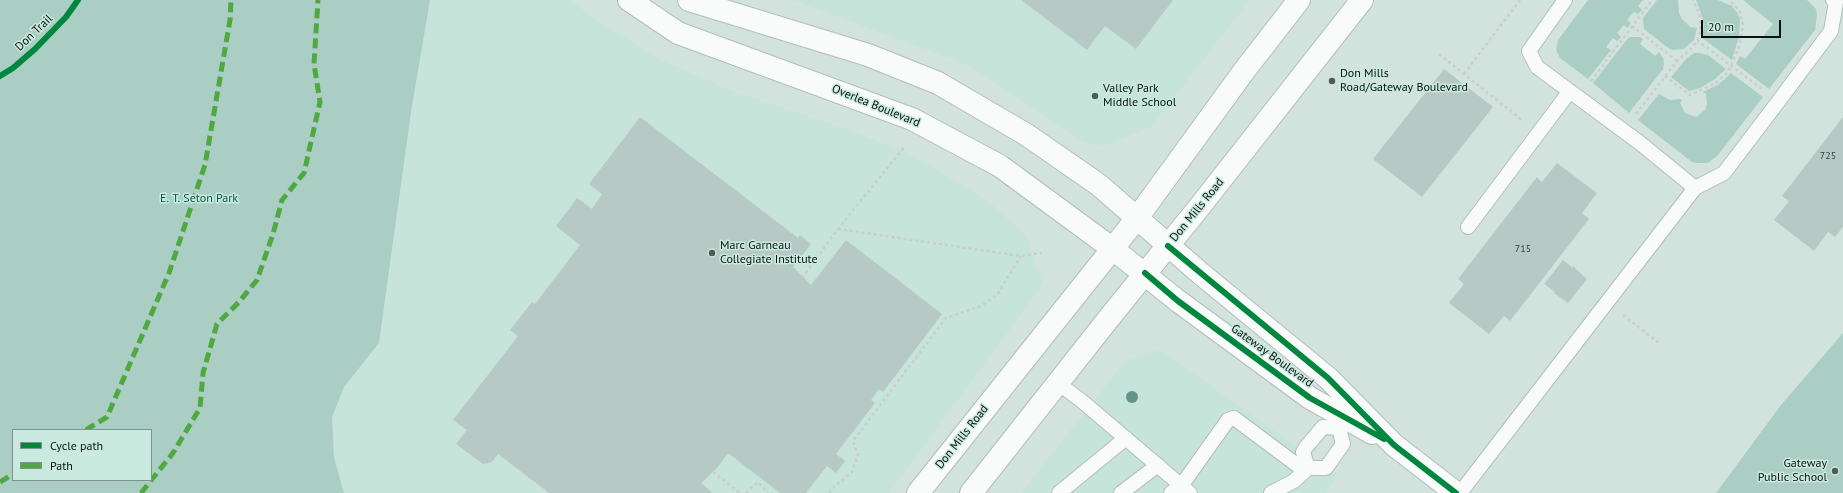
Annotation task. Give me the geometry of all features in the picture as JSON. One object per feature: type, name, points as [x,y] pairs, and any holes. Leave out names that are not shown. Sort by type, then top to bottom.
[{"type":"main road","name":"Overlea Boulevard","points":[[629,0],[678,33],[912,119],[1000,166],[1145,273]]},
{"type":"main road","points":[[689,0],[868,55],[938,83],[1027,135],[1099,185],[1168,246]]},
{"type":"main road","name":"Don Mills Road","points":[[918,493],[1137,218],[1239,77],[1299,0]]},
{"type":"main road","name":"Don Mills Road","points":[[971,493],[1362,0]]},
{"type":"main road","name":"Gateway Boulevard","points":[[1168,246],[1328,378],[1394,445],[1456,493]]},
{"type":"main road","name":"Gateway Boulevard","points":[[1145,273],[1178,301],[1343,423],[1394,445]]},
{"type":"lane","points":[[1565,0],[1529,51],[1537,66],[1640,143],[1695,188]]},
{"type":"lane","points":[[1460,493],[1695,188],[1724,173],[1831,32],[1836,2],[1833,0]]},
{"type":"lane","points":[[1468,226],[1538,133],[1574,94]]},
{"type":"lane","points":[[1058,383],[1158,465],[1181,491],[1228,420],[1234,418],[1306,470],[1326,468],[1344,444],[1343,423],[1323,427],[1306,447],[1303,452],[1306,470]]},
{"type":"lane","points":[[1059,493],[1126,438]]},
{"type":"lane","points":[[1121,493],[1158,465]]},
{"type":"lane","points":[[1271,493],[1291,487],[1306,470]]},
{"type":"path","points":[[1464,74],[1520,0]]},
{"type":"path","points":[[1574,94],[1632,26],[1652,0]]},
{"type":"path","points":[[1634,116],[1676,61],[1692,47],[1700,36],[1700,15],[1693,0]]},
{"type":"path","points":[[1665,76],[1690,95],[1716,83],[1731,66],[1740,45],[1744,25],[1739,10],[1728,0]]},
{"type":"path","points":[[1632,26],[1676,61]]},
{"type":"path","points":[[1697,40],[1766,92]]},
{"type":"path","points":[[1439,54],[1538,133]]},
{"type":"path","points":[[802,278],[838,229],[904,146]]},
{"type":"path","points":[[838,229],[1021,256],[1041,253]]},
{"type":"path","points":[[829,493],[852,472],[858,455],[853,441],[946,318],[981,306],[997,295],[1021,256]]},
{"type":"path","points":[[1606,303],[1659,343]]},
{"type":"path","points":[[713,472],[740,493]]},
{"type":"path","points":[[746,493],[758,482],[768,493]]},
{"type":"shaded area","name":"Marc Garneau Collegiate Institute","points":[[430,0],[569,0],[604,25],[663,61],[730,90],[847,129],[907,153],[970,189],[992,205],[1026,235],[1037,271],[1045,274],[1039,290],[889,493],[344,493],[334,457],[332,417],[344,387],[379,343],[411,112]]},
{"type":"shaded area","name":"Valley Park Middle School","points":[[793,0],[1250,0],[1151,127],[1103,146],[1084,142],[967,65]]},
{"type":"shaded area","points":[[1159,349],[1338,476],[1325,493],[1021,493],[1126,360]]},
{"type":"green space","name":"E. T. Seton Park","points":[[0,0],[430,0],[411,112],[379,343],[344,387],[332,417],[334,457],[344,493],[0,493]]},
{"type":"green space","points":[[1588,0],[1643,0],[1638,6],[1642,10],[1638,14],[1634,12],[1627,20],[1631,23],[1627,28],[1624,25],[1617,33],[1621,37],[1617,41],[1613,38],[1606,47],[1611,50],[1588,79],[1560,58],[1556,50],[1558,40]]},
{"type":"green space","points":[[1657,0],[1678,0],[1679,13],[1682,19],[1690,27],[1697,28],[1694,40],[1684,49],[1672,50],[1644,29],[1643,18]]},
{"type":"green space","points":[[1696,0],[1718,0],[1732,6],[1738,14],[1740,19],[1739,37],[1732,60],[1702,38],[1704,27],[1702,16]]},
{"type":"green space","points":[[1743,0],[1807,0],[1816,9],[1817,15],[1815,30],[1769,89],[1736,64],[1740,56],[1745,59],[1773,24]]},
{"type":"green space","points":[[1640,37],[1643,39],[1640,44],[1655,56],[1659,52],[1663,58],[1664,64],[1663,69],[1629,113],[1593,83],[1628,38]]},
{"type":"green space","points":[[1694,53],[1708,55],[1726,69],[1715,79],[1700,88],[1689,91],[1671,77],[1687,58]]},
{"type":"green space","points":[[1731,73],[1763,97],[1718,155],[1708,163],[1692,162],[1638,120],[1659,94],[1670,100],[1682,100],[1680,103],[1685,113],[1696,117],[1705,110],[1707,104],[1706,94],[1703,92],[1718,85]]},
{"type":"green space","points":[[1843,333],[1843,493],[1716,493],[1781,405]]},
{"type":"building","points":[[1021,0],[1173,0],[1136,49],[1105,26],[1087,50]]},
{"type":"building","points":[[1444,69],[1493,107],[1422,197],[1373,159]]},
{"type":"building","points":[[640,117],[798,238],[800,235],[811,244],[793,267],[811,285],[846,240],[942,314],[883,392],[879,389],[871,400],[875,403],[836,454],[845,461],[836,473],[827,466],[806,493],[780,493],[728,453],[717,468],[701,483],[713,493],[549,493],[498,454],[492,462],[483,464],[456,444],[467,430],[453,420],[518,336],[510,330],[532,302],[535,304],[580,245],[556,226],[577,198],[592,209],[602,194],[589,184]]},
{"type":"building","points":[[1843,117],[1843,227],[1835,237],[1828,232],[1814,251],[1774,220],[1789,201],[1782,196]]},
{"type":"building","points":[[1557,163],[1597,193],[1582,213],[1589,219],[1510,321],[1504,316],[1489,334],[1449,303],[1464,284],[1458,279],[1537,177],[1542,182]]},
{"type":"building","points":[[1563,260],[1573,268],[1573,266],[1587,279],[1568,303],[1544,284]]},
{"type":"marked path","points":[[88,429],[107,417],[169,273],[205,165],[230,20],[231,0]]},
{"type":"marked path","points":[[152,479],[173,453],[200,408],[203,373],[217,324],[239,302],[257,280],[273,234],[282,200],[304,173],[320,102],[314,64],[318,0]]},
{"type":"marked path","points":[[0,482],[12,475]]},
{"type":"marked path","points":[[141,493],[151,481]]},
{"type":"cycle path","name":"Don Trail","points":[[0,76],[13,68],[35,49],[66,17],[78,0]]},
{"type":"cycle path","points":[[1168,246],[1328,378],[1394,445],[1456,493]]},
{"type":"cycle path","points":[[1145,273],[1178,301],[1310,398],[1384,439]]},
{"type":"place","name":"Don Mills Road/Gateway Boulevard","points":[[1332,81]]},
{"type":"place","name":"Valley Park Middle School","points":[[1095,96]]},
{"type":"place","name":"Marc Garneau Collegiate Institute","points":[[712,253]]},
{"type":"place","name":"Gateway Public School","points":[[1835,471]]}]
